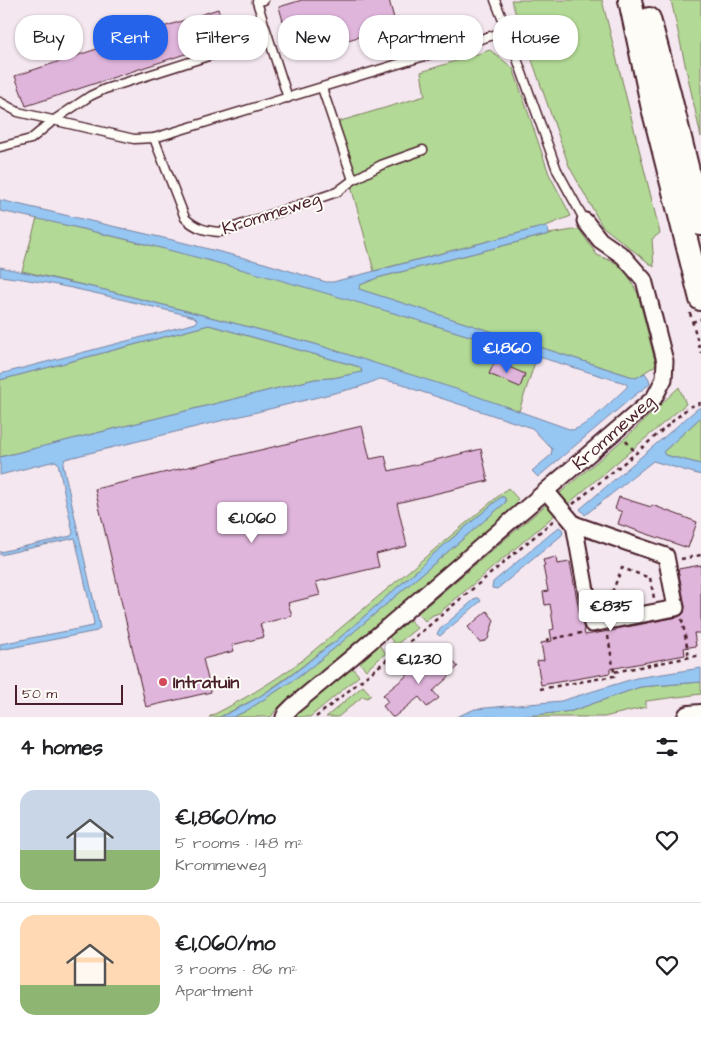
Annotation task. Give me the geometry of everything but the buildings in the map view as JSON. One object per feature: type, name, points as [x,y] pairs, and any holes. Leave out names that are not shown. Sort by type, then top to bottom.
[{"type":"street","points":[[630,0],[652,104],[698,276],[701,299]]},
{"type":"street","points":[[643,0],[669,93],[701,224]]},
{"type":"street","name":"Krommeweg","points":[[284,717],[293,706],[654,398],[664,379],[665,361],[644,280],[623,256],[600,240],[585,221]]},
{"type":"street","points":[[546,491],[574,524],[592,624],[676,608],[666,556],[574,524]]},
{"type":"street","points":[[690,717],[701,716]]},
{"type":"lane","points":[[261,15],[257,2],[264,0]]},
{"type":"lane","name":"Krommeweg","points":[[495,0],[501,15]]},
{"type":"lane","points":[[0,102],[18,112],[134,139],[154,138],[493,36]]},
{"type":"lane","points":[[268,37],[288,98]]},
{"type":"lane","points":[[0,147],[31,139],[54,120],[90,96],[105,89],[196,60]]},
{"type":"lane","name":"Krommeweg","points":[[518,60],[557,170],[585,221]]},
{"type":"lane","points":[[322,88],[353,180]]},
{"type":"lane","name":"Krommeweg","points":[[154,138],[185,218],[192,225],[208,231],[220,232],[336,192],[353,180],[381,165],[423,150]]},
{"type":"path","points":[[701,319],[692,322],[701,353]]},
{"type":"path","name":"Krommeweg","points":[[316,717],[418,635],[689,407],[701,402]]},
{"type":"path","points":[[667,561],[701,555]]},
{"type":"path","points":[[546,640],[589,632]]},
{"type":"path","points":[[540,689],[614,676],[614,672],[701,655]]},
{"type":"green space","points":[[511,0],[602,0],[660,233],[652,239],[654,267],[602,226],[569,166],[532,60],[578,60],[578,15],[516,15]]},
{"type":"green space","points":[[671,0],[701,0],[701,137]]},
{"type":"green space","points":[[490,50],[493,52],[493,60],[503,60],[513,68],[549,174],[571,216],[546,226],[374,271],[334,123],[425,96],[421,72],[459,60],[483,60],[483,52]]},
{"type":"green space","points":[[37,218],[285,280],[537,356],[519,411],[315,344],[105,290],[22,271]]},
{"type":"green space","points":[[579,229],[597,255],[623,266],[638,294],[656,365],[636,378],[358,289],[360,285],[377,278],[549,234]]},
{"type":"green space","points":[[209,325],[360,367],[362,372],[333,378],[315,379],[0,457],[0,380]]},
{"type":"green space","points":[[679,387],[686,404],[439,613],[425,621],[418,613],[633,431]]},
{"type":"green space","points":[[701,417],[701,464],[665,455],[663,452]]},
{"type":"green space","points":[[508,488],[518,499],[516,501],[519,504],[279,707],[271,717],[233,717],[246,711],[300,676],[336,647],[505,503],[504,497],[501,497],[430,557],[335,642],[295,672],[259,697],[220,717],[209,717],[233,705],[300,662]]},
{"type":"green space","points":[[409,619],[417,628],[396,645],[388,636]]},
{"type":"green space","points":[[378,644],[386,653],[366,670],[358,661]]},
{"type":"green space","points":[[352,667],[359,676],[310,717],[295,717],[311,700]]},
{"type":"green space","points":[[701,682],[701,694],[646,701],[646,707],[604,717],[517,717],[572,711],[640,687]]},
{"type":"green space","points":[[363,686],[371,695],[367,698],[363,696],[338,717],[326,717]]},
{"type":"water","points":[[0,200],[181,242],[264,263],[326,282],[333,282],[546,226],[549,234],[377,278],[360,285],[359,289],[636,378],[645,373],[650,384],[538,477],[532,471],[551,455],[552,449],[532,428],[413,389],[403,384],[380,379],[359,387],[65,459],[63,465],[100,628],[97,631],[0,650],[0,644],[93,626],[94,623],[75,538],[0,555],[0,552],[71,536],[73,533],[58,463],[55,461],[0,475],[0,457],[315,379],[333,378],[362,372],[360,367],[209,325],[0,380],[0,374],[196,323],[197,320],[187,315],[94,293],[0,276],[0,267],[105,290],[315,344],[462,391],[572,430],[593,418],[627,385],[392,313],[236,268],[158,247],[0,211]]},
{"type":"water","points":[[701,407],[701,417],[663,452],[665,455],[701,464],[701,475],[653,461],[585,515],[580,509]]},
{"type":"water","points":[[501,497],[504,497],[505,503],[300,676],[246,711],[233,717],[220,717],[249,703],[276,686],[335,642],[430,557]]},
{"type":"water","points":[[559,527],[562,529],[562,535],[497,589],[492,588],[493,582]]},
{"type":"water","points":[[476,598],[479,598],[481,601],[440,636],[437,634],[439,630]]},
{"type":"water","points":[[701,668],[701,682],[640,687],[572,711],[517,717],[456,717],[475,709],[561,701],[636,678]]},
{"type":"place","name":"Intratuin","points":[[163,682]]}]
